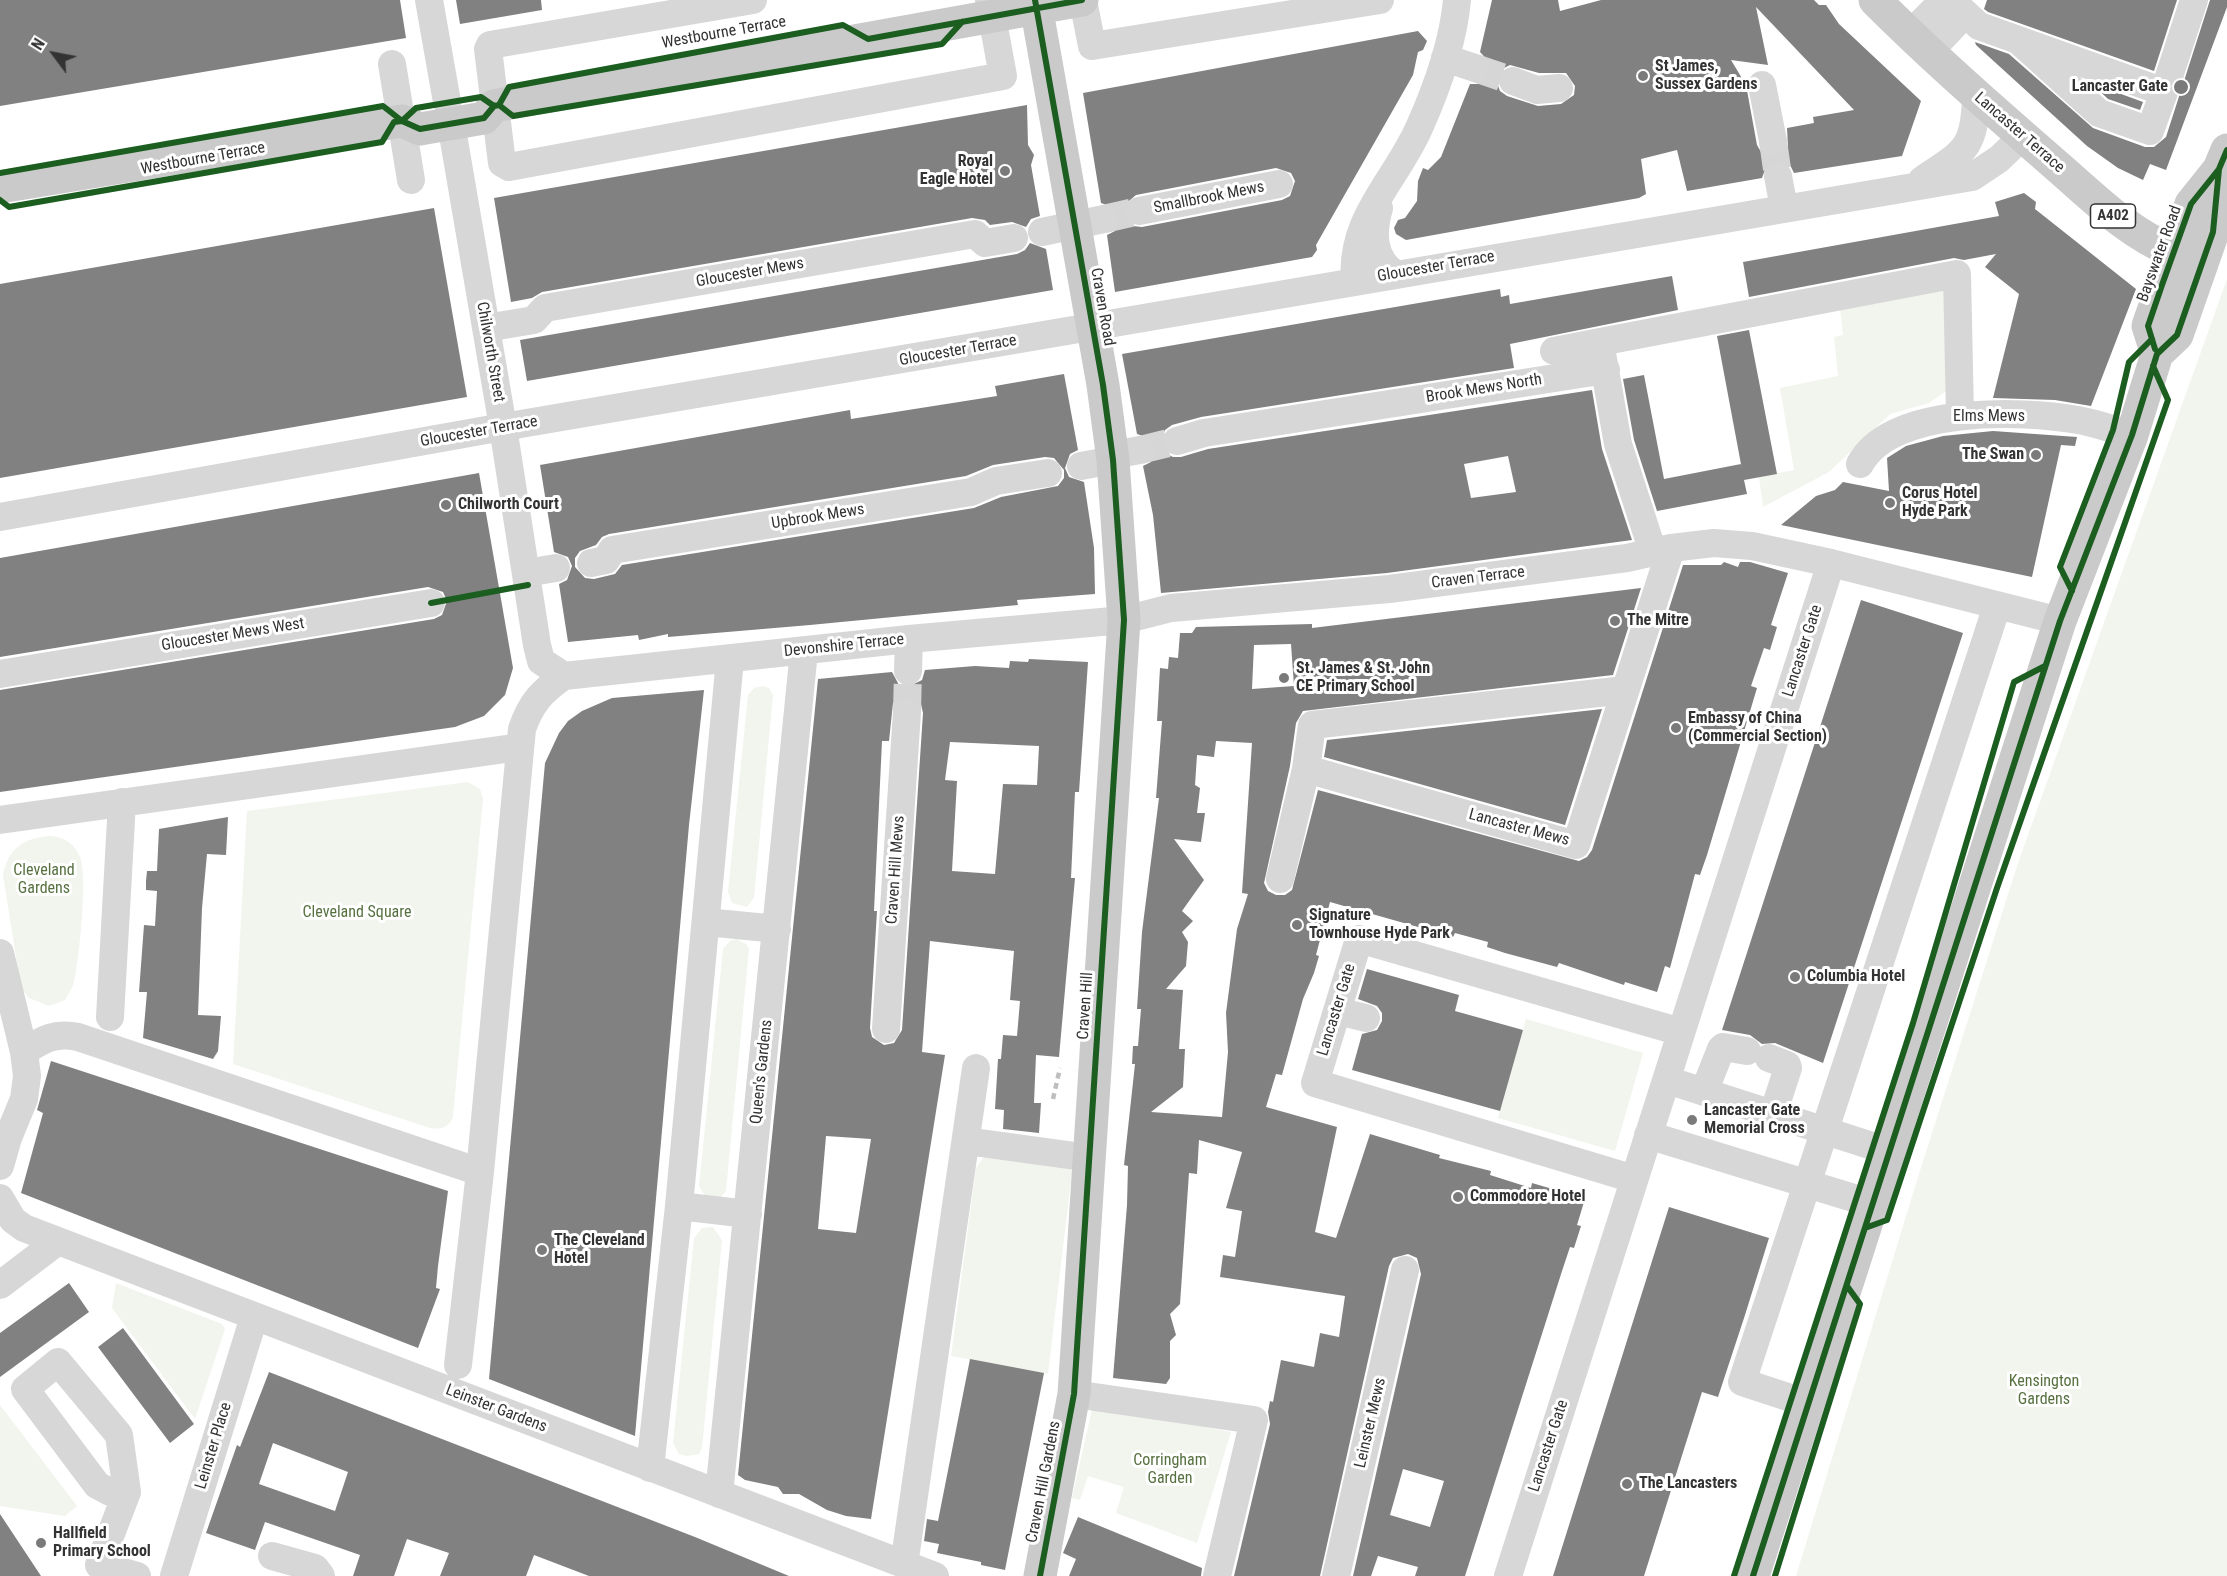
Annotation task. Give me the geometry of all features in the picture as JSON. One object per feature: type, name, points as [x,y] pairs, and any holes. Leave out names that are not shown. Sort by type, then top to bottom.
[{"type":"main road","name":"Westbourne Terrace","points":[[0,186],[402,121],[420,129],[449,113],[484,118],[494,106],[990,8],[1082,0]]},
{"type":"main road","name":"Lancaster Terrace","points":[[1875,0],[1976,95],[2116,219],[2155,244],[2174,252]]},
{"type":"main road","name":"Craven Road","points":[[1036,4],[1089,222],[1092,328],[1122,455],[1124,620]]},
{"type":"main road","name":"Bayswater Road","points":[[2157,354],[2148,326],[2191,204],[2223,160]]},
{"type":"main road","name":"Bayswater Road","points":[[1753,1576],[2060,621],[2132,435],[2157,354],[2177,335],[2213,232],[2223,160]]},
{"type":"main road","name":"Craven Hill","points":[[1074,1394],[1124,620]]},
{"type":"main road","name":"Craven Hill Gardens","points":[[1040,1576],[1074,1394]]},
{"type":"street","name":"Chilworth Street","points":[[429,0],[541,661],[564,676]]},
{"type":"street","name":"Westbourne Terrace","points":[[753,0],[490,45],[488,49],[502,163],[509,167],[1003,75],[990,8]]},
{"type":"street","points":[[1082,0],[1092,46],[1380,0]]},
{"type":"street","points":[[1355,282],[1356,242],[1362,224],[1382,194],[1418,129],[1455,25],[1457,0]]},
{"type":"street","points":[[1919,43],[1963,16],[1945,0]]},
{"type":"street","points":[[1951,0],[1979,26],[2164,92]]},
{"type":"street","points":[[2018,40],[2098,113],[2150,131],[2194,0]]},
{"type":"street","points":[[1445,58],[1475,68]]},
{"type":"street","points":[[392,64],[411,180]]},
{"type":"street","points":[[1513,81],[1538,90],[1559,87]]},
{"type":"street","points":[[1762,85],[1773,141]]},
{"type":"street","name":"Gloucester Terrace","points":[[1915,185],[1961,154],[1973,135],[1976,95]]},
{"type":"street","name":"Gloucester Terrace","points":[[0,517],[1395,274],[1972,177],[1999,159],[2023,136]]},
{"type":"street","points":[[1778,176],[1784,208]]},
{"type":"street","name":"Smallbrook Mews","points":[[1139,212],[1279,184]]},
{"type":"street","points":[[1382,194],[1375,220],[1376,252],[1384,266],[1395,274]]},
{"type":"street","points":[[1042,232],[1089,222]]},
{"type":"street","name":"Gloucester Mews","points":[[486,328],[534,320],[545,308],[975,234],[985,243],[1014,238]]},
{"type":"street","points":[[1554,351],[1957,274],[1960,416]]},
{"type":"street","points":[[1600,342],[1618,444],[1662,550]]},
{"type":"street","name":"Brook Mews North","points":[[1177,441],[1204,434],[1606,370]]},
{"type":"street","name":"Elms Mews","points":[[1860,464],[1868,450],[1884,438],[1904,428],[1943,417],[2028,416],[2079,420],[2132,435]]},
{"type":"street","points":[[1081,466],[1122,455]]},
{"type":"street","name":"Upbrook Mews","points":[[591,563],[606,560],[612,550],[971,492],[996,481],[1048,473]]},
{"type":"street","name":"Craven Terrace","points":[[1124,620],[1171,608],[1369,592],[1616,560],[1662,550],[1714,543],[1752,546],[1831,563]]},
{"type":"street","name":"Lancaster Mews","points":[[1306,769],[1576,845],[1625,690],[1662,550]]},
{"type":"street","points":[[1831,563],[2060,621]]},
{"type":"street","name":"Lancaster Gate","points":[[1508,1576],[1831,563]]},
{"type":"street","points":[[526,573],[556,568]]},
{"type":"street","name":"Gloucester Mews West","points":[[0,674],[431,603]]},
{"type":"street","points":[[1809,1404],[1742,1382],[1997,606]]},
{"type":"street","name":"Devonshire Terrace","points":[[564,676],[909,639],[1124,620]]},
{"type":"street","points":[[908,671],[909,639]]},
{"type":"street","name":"Queen's Gardens","points":[[719,1494],[804,651]]},
{"type":"street","points":[[650,1468],[679,1206],[730,658]]},
{"type":"street","points":[[458,1365],[480,1172],[522,729],[533,703],[543,690],[564,676]]},
{"type":"street","points":[[1280,879],[1306,769],[1312,725],[1625,690]]},
{"type":"street","name":"Craven Hill Mews","points":[[886,1029],[907,712]]},
{"type":"street","points":[[0,820],[520,747]]},
{"type":"street","points":[[110,1017],[122,802]]},
{"type":"street","points":[[705,922],[777,929]]},
{"type":"street","name":"Lancaster Gate","points":[[1634,1179],[1315,1083],[1359,939],[1681,1032]]},
{"type":"street","points":[[0,953],[24,1052],[27,1076],[24,1099],[8,1138],[0,1166]]},
{"type":"street","points":[[1337,1011],[1366,1018]]},
{"type":"street","points":[[24,1052],[44,1038],[63,1034],[109,1046],[480,1172]]},
{"type":"street","points":[[1704,1092],[1720,1049],[1723,1047],[1758,1055],[1787,1065],[1788,1068],[1773,1114]]},
{"type":"street","points":[[904,1565],[976,1068]]},
{"type":"street","points":[[1667,1080],[1891,1152]]},
{"type":"street","points":[[1648,1135],[1873,1204]]},
{"type":"street","points":[[966,1141],[1090,1158]]},
{"type":"street","points":[[0,1198],[13,1220],[24,1228],[58,1241]]},
{"type":"street","points":[[679,1206],[748,1214]]},
{"type":"street","points":[[0,1285],[58,1241]]},
{"type":"street","name":"Leinster Gardens","points":[[58,1241],[935,1576]]},
{"type":"street","name":"Leinster Mews","points":[[1336,1576],[1405,1270]]},
{"type":"street","name":"Leinster Place","points":[[174,1576],[254,1317]]},
{"type":"street","points":[[1074,1394],[1254,1420],[1217,1576]]},
{"type":"street","points":[[127,1492],[99,1565],[137,1576]]},
{"type":"street","points":[[272,1556],[315,1568],[321,1576]]},
{"type":"green space","name":"Kensington Gardens","points":[[2227,279],[2227,1576],[1796,1576],[1918,1177],[2018,863]]},
{"type":"green space","points":[[1948,288],[1946,391],[1929,403],[1890,414],[1829,472],[1763,507],[1759,477],[1794,470],[1780,388],[1838,376],[1834,337],[1843,335],[1840,308]]},
{"type":"green space","points":[[763,686],[769,688],[773,695],[754,898],[747,907],[732,903],[728,892],[748,695],[754,688]]},
{"type":"green space","name":"Cleveland Square","points":[[468,782],[480,789],[483,799],[453,1116],[450,1123],[438,1129],[430,1128],[233,1064],[247,811]]},
{"type":"green space","name":"Cleveland Gardens","points":[[52,836],[69,842],[78,852],[82,867],[83,900],[73,986],[65,1000],[49,1006],[29,998],[21,988],[3,875],[9,858],[19,846],[34,839]]},
{"type":"green space","points":[[736,939],[746,944],[749,949],[726,1191],[720,1198],[706,1198],[699,1186],[723,949],[730,941]]},
{"type":"green space","points":[[1526,1019],[1643,1053],[1615,1151],[1498,1118]]},
{"type":"green space","points":[[990,1156],[1069,1167],[1072,1171],[1048,1374],[951,1356],[976,1168],[983,1158]]},
{"type":"green space","points":[[713,1227],[722,1240],[702,1448],[699,1454],[687,1456],[679,1454],[673,1443],[694,1238],[702,1228]]},
{"type":"green space","points":[[116,1283],[222,1324],[225,1329],[195,1419],[112,1308]]},
{"type":"green space","points":[[0,1405],[77,1506],[65,1516],[0,1506]]},
{"type":"green space","name":"Corringham Garden","points":[[1093,1405],[1231,1432],[1197,1543],[1116,1513],[1124,1487],[1088,1476],[1080,1500],[1072,1498]]},
{"type":"building","points":[[0,0],[400,0],[406,38],[0,106]]},
{"type":"building","points":[[456,0],[541,0],[542,10],[460,24]]},
{"type":"building","points":[[1492,0],[1558,0],[1560,11],[1601,0],[1814,0],[1819,5],[1826,5],[1839,24],[1921,101],[1902,156],[1794,173],[1790,165],[1776,160],[1767,164],[1762,178],[1687,191],[1677,150],[1641,159],[1646,194],[1639,198],[1406,240],[1396,234],[1394,228],[1398,220],[1405,218],[1417,201],[1418,181],[1423,168],[1428,170],[1441,157],[1470,84],[1479,84],[1490,74],[1491,64],[1480,52]],"holes":[[[1756,7],[1854,110],[1813,117],[1814,123],[1787,128],[1788,147],[1783,154],[1776,157],[1761,152],[1757,145],[1746,85],[1731,60],[1768,65]],[[1510,65],[1539,73],[1566,73],[1575,86],[1574,95],[1561,104],[1538,106],[1507,96],[1500,91],[1497,83],[1502,69]]]},
{"type":"building","points":[[1987,0],[2177,0],[2154,71],[1988,12],[1984,9]]},
{"type":"building","points":[[2210,0],[2227,0],[2227,7],[2166,170],[2150,164],[2143,180],[2118,168],[2087,146],[1975,42],[2009,54],[2093,128],[2145,147],[2154,147],[2166,137]]},
{"type":"building","points":[[1418,31],[1427,41],[1423,50],[1418,52],[1413,75],[1316,245],[1317,250],[1312,257],[1115,292],[1107,235],[1115,231],[1120,216],[1116,208],[1101,203],[1083,93]],"holes":[[[1276,168],[1291,173],[1295,181],[1290,196],[1282,200],[1142,227],[1133,226],[1123,215],[1124,205],[1136,195]]]},
{"type":"building","points":[[2091,83],[2143,102],[2140,110],[2108,99]]},
{"type":"building","points":[[1027,105],[1028,145],[1034,155],[1031,165],[1040,216],[1031,219],[1026,227],[1012,222],[990,225],[985,220],[972,218],[542,292],[532,298],[511,302],[494,198]]},
{"type":"building","points":[[2024,193],[2036,202],[2035,209],[2136,289],[2091,406],[2055,400],[1993,398],[2019,294],[1985,267],[1996,254],[1964,260],[1954,258],[1749,297],[1743,262],[1999,216],[1995,202]]},
{"type":"building","points":[[434,208],[467,397],[0,478],[0,284]]},
{"type":"building","points":[[1030,243],[1046,249],[1053,290],[527,381],[520,340],[1017,254],[1025,250]]},
{"type":"building","points":[[1672,276],[1678,310],[1510,344],[1514,368],[1201,417],[1172,425],[1165,430],[1161,438],[1165,453],[1173,457],[1181,457],[1208,449],[1592,390],[1602,449],[1632,540],[1387,573],[1161,593],[1153,515],[1143,466],[1151,462],[1156,448],[1152,439],[1137,434],[1122,354],[1500,289],[1501,297],[1509,295],[1510,304]],"holes":[[[1508,456],[1516,492],[1471,498],[1464,464]]]},
{"type":"building","points":[[1749,330],[1777,474],[1744,480],[1747,494],[1657,511],[1634,440],[1623,379],[1644,375],[1664,479],[1741,464],[1717,336]]},
{"type":"building","points":[[1064,374],[1078,450],[1070,454],[1065,468],[1069,477],[1084,482],[1094,548],[1095,594],[1017,600],[1018,605],[810,625],[668,637],[668,634],[639,640],[638,635],[568,642],[559,584],[567,580],[572,566],[568,557],[554,552],[540,465],[850,410],[851,419],[997,396],[995,386]],"holes":[[[1045,457],[1054,458],[1064,470],[1064,478],[1058,486],[1001,497],[974,508],[622,565],[615,574],[594,579],[585,578],[575,567],[575,558],[580,551],[596,545],[602,537],[609,534],[966,476],[993,465]]]},
{"type":"building","name":"Corus Hotel Hyde Park","points":[[1993,431],[2077,437],[2075,446],[2061,445],[2032,577],[1781,525],[1816,496],[1835,490],[1843,482],[1889,491],[1887,458],[1906,446],[1943,436]]},
{"type":"building","points":[[479,473],[513,668],[505,695],[484,716],[455,727],[0,792],[0,690],[434,619],[442,615],[447,601],[443,592],[428,587],[0,657],[0,558]]},
{"type":"building","points":[[1724,562],[1738,567],[1740,562],[1750,562],[1788,573],[1771,625],[1777,627],[1770,650],[1764,648],[1751,686],[1757,688],[1707,855],[1700,875],[1695,874],[1670,968],[1665,966],[1657,992],[1625,982],[1624,985],[1559,963],[1557,967],[1505,953],[1487,947],[1488,942],[1455,933],[1453,937],[1330,902],[1316,955],[1319,956],[1314,973],[1303,999],[1282,1075],[1276,1074],[1266,1107],[1337,1127],[1315,1232],[1336,1238],[1370,1134],[1440,1155],[1439,1158],[1491,1171],[1490,1175],[1531,1188],[1532,1183],[1556,1190],[1555,1194],[1584,1202],[1577,1225],[1581,1226],[1574,1248],[1570,1247],[1562,1271],[1465,1576],[1415,1576],[1418,1567],[1378,1556],[1371,1576],[1353,1576],[1421,1274],[1417,1258],[1408,1254],[1393,1258],[1389,1266],[1320,1576],[1234,1576],[1270,1424],[1268,1412],[1270,1401],[1273,1402],[1281,1360],[1314,1367],[1320,1333],[1339,1337],[1345,1296],[1220,1277],[1223,1255],[1235,1257],[1242,1211],[1226,1208],[1242,1152],[1199,1140],[1197,1174],[1189,1173],[1180,1304],[1170,1314],[1176,1335],[1170,1341],[1170,1378],[1166,1384],[1113,1378],[1127,1205],[1128,1166],[1124,1165],[1135,1064],[1132,1064],[1133,1046],[1138,1046],[1141,1009],[1137,1009],[1142,932],[1159,798],[1156,798],[1162,721],[1157,721],[1160,668],[1168,669],[1169,657],[1178,658],[1180,633],[1192,633],[1196,627],[1312,624],[1312,628],[1641,588],[1613,675],[1303,711],[1296,723],[1290,766],[1264,883],[1268,891],[1276,895],[1285,895],[1292,890],[1318,790],[1579,861],[1587,857],[1592,850],[1683,565],[1721,565]],"holes":[[[1291,644],[1294,686],[1252,689],[1254,645]],[[1216,741],[1252,743],[1242,893],[1248,894],[1237,929],[1226,1013],[1228,1052],[1222,1117],[1151,1112],[1183,1087],[1185,1049],[1179,1049],[1183,990],[1166,989],[1186,966],[1188,942],[1182,932],[1193,921],[1182,911],[1204,880],[1174,839],[1201,842],[1205,813],[1197,813],[1200,788],[1195,785],[1197,755],[1214,757]],[[1403,1469],[1444,1481],[1430,1527],[1390,1515]]]},
{"type":"building","points":[[1861,600],[1963,633],[1823,1063],[1775,1043],[1762,1044],[1750,1035],[1722,1030]]},
{"type":"building","points":[[1029,659],[1088,662],[1079,792],[1075,792],[1071,878],[1075,878],[1059,1057],[1036,1055],[1034,1103],[1041,1103],[1039,1133],[1003,1129],[1004,1110],[995,1109],[998,1059],[1001,1059],[1003,1035],[1017,1036],[1020,1001],[1010,1000],[1014,951],[930,941],[922,1052],[945,1055],[871,1519],[846,1516],[827,1510],[799,1494],[783,1494],[778,1487],[745,1480],[738,1475],[818,679],[892,672],[899,685],[908,687],[922,680],[925,670],[975,666],[1009,668],[1010,661],[1028,662]],"holes":[[[909,696],[921,704],[923,713],[902,1030],[894,1043],[884,1045],[872,1037],[870,1028],[877,911],[874,911],[882,741],[889,741],[893,703],[899,698]],[[950,742],[1039,746],[1037,785],[1003,784],[995,874],[952,871],[957,781],[945,780]],[[826,1136],[871,1139],[856,1233],[818,1229]]]},
{"type":"building","points":[[704,690],[689,825],[635,1436],[489,1379],[545,763],[559,733],[568,721],[582,711],[612,698]]},
{"type":"building","points":[[1602,709],[1565,825],[1324,757],[1327,740]]},
{"type":"building","points":[[228,817],[226,855],[207,854],[202,908],[198,1015],[221,1016],[218,1051],[213,1059],[143,1038],[147,992],[139,992],[144,925],[155,926],[157,891],[146,890],[146,881],[147,871],[157,871],[159,829]]},
{"type":"building","points":[[1367,969],[1459,995],[1455,1011],[1523,1030],[1500,1111],[1352,1070],[1362,1034],[1377,1030],[1382,1021],[1382,1013],[1377,1006],[1358,999]]},
{"type":"building","points":[[51,1061],[448,1191],[436,1288],[440,1289],[418,1348],[21,1193],[43,1113],[37,1110]]},
{"type":"building","points":[[1669,1207],[1769,1238],[1745,1315],[1718,1397],[1702,1392],[1644,1576],[1553,1576]]},
{"type":"building","points":[[69,1283],[89,1312],[0,1377],[0,1333]]},
{"type":"building","points":[[123,1328],[194,1424],[170,1443],[98,1347]]},
{"type":"building","points":[[970,1359],[1044,1373],[1005,1570],[981,1565],[981,1562],[937,1553],[939,1544],[924,1541],[927,1519],[938,1521]]},
{"type":"building","points":[[269,1372],[695,1537],[789,1576],[589,1576],[534,1555],[526,1576],[440,1576],[449,1553],[407,1539],[394,1576],[353,1576],[360,1555],[265,1522],[255,1550],[206,1533],[237,1445],[240,1447]],"holes":[[[273,1443],[348,1472],[335,1511],[259,1484]]]},
{"type":"building","points":[[0,1514],[41,1576],[0,1576]]},
{"type":"building","points":[[1078,1517],[1202,1568],[1201,1576],[1069,1576],[1076,1559],[1063,1553]]},
{"type":"tunnel","points":[[1475,68],[1513,81]]},
{"type":"tunnel","points":[[1773,141],[1778,176]]},
{"type":"tunnel","points":[[1104,219],[1139,211]]},
{"type":"tunnel","points":[[1140,450],[1177,441]]},
{"type":"tunnel","points":[[907,712],[908,671]]},
{"type":"railway","points":[[1053,1099],[1060,1068]]},
{"type":"cycle path","points":[[1035,0],[1103,385],[1113,460],[1124,620],[1074,1394],[1040,1576]]},
{"type":"cycle path","points":[[0,173],[383,106],[402,121],[420,129],[484,118],[494,106],[499,105],[509,87],[843,25],[868,39],[1082,0]]},
{"type":"cycle path","points":[[499,105],[513,116],[942,44],[962,22]]},
{"type":"cycle path","points":[[0,200],[9,207],[382,142],[394,122],[402,121],[416,108],[481,97],[494,106]]},
{"type":"cycle path","points":[[1753,1576],[2060,621],[2132,435],[2157,354],[2177,335],[2213,232],[2219,169],[2227,150]]},
{"type":"cycle path","points":[[2155,349],[2148,326],[2162,285],[2191,204],[2219,169]]},
{"type":"cycle path","points":[[2072,591],[2060,567],[2113,430],[2129,362],[2152,339]]},
{"type":"cycle path","points":[[1865,1228],[1887,1220],[1997,888],[2168,400],[2153,366]]},
{"type":"cycle path","points":[[431,603],[528,585]]},
{"type":"cycle path","points":[[1734,1576],[1913,1023],[2014,682],[2045,666]]},
{"type":"cycle path","points":[[1775,1576],[1860,1304],[1847,1286]]},
{"type":"place","name":"St James, Sussex Gardens","points":[[1643,76]]},
{"type":"place","name":"Lancaster Gate","points":[[2181,87]]},
{"type":"place","name":"Royal Eagle Hotel","points":[[1005,171]]},
{"type":"place","name":"The Swan","points":[[2036,455]]},
{"type":"place","name":"Corus Hotel Hyde Park","points":[[1890,503]]},
{"type":"place","name":"Chilworth Court","points":[[446,505]]},
{"type":"place","name":"The Mitre","points":[[1615,621]]},
{"type":"place","name":"St. James & St. John CE Primary School","points":[[1284,678]]},
{"type":"place","name":"Embassy of China (Commercial Section)","points":[[1676,728]]},
{"type":"place","name":"Signature Townhouse Hyde Park","points":[[1297,925]]},
{"type":"place","name":"Columbia Hotel","points":[[1795,977]]},
{"type":"place","name":"Lancaster Gate Memorial Cross","points":[[1692,1120]]},
{"type":"place","name":"Commodore Hotel","points":[[1458,1197]]},
{"type":"place","name":"The Cleveland Hotel","points":[[542,1250]]},
{"type":"place","name":"The Lancasters","points":[[1627,1484]]},
{"type":"place","name":"Hallfield Primary School","points":[[41,1543]]}]
